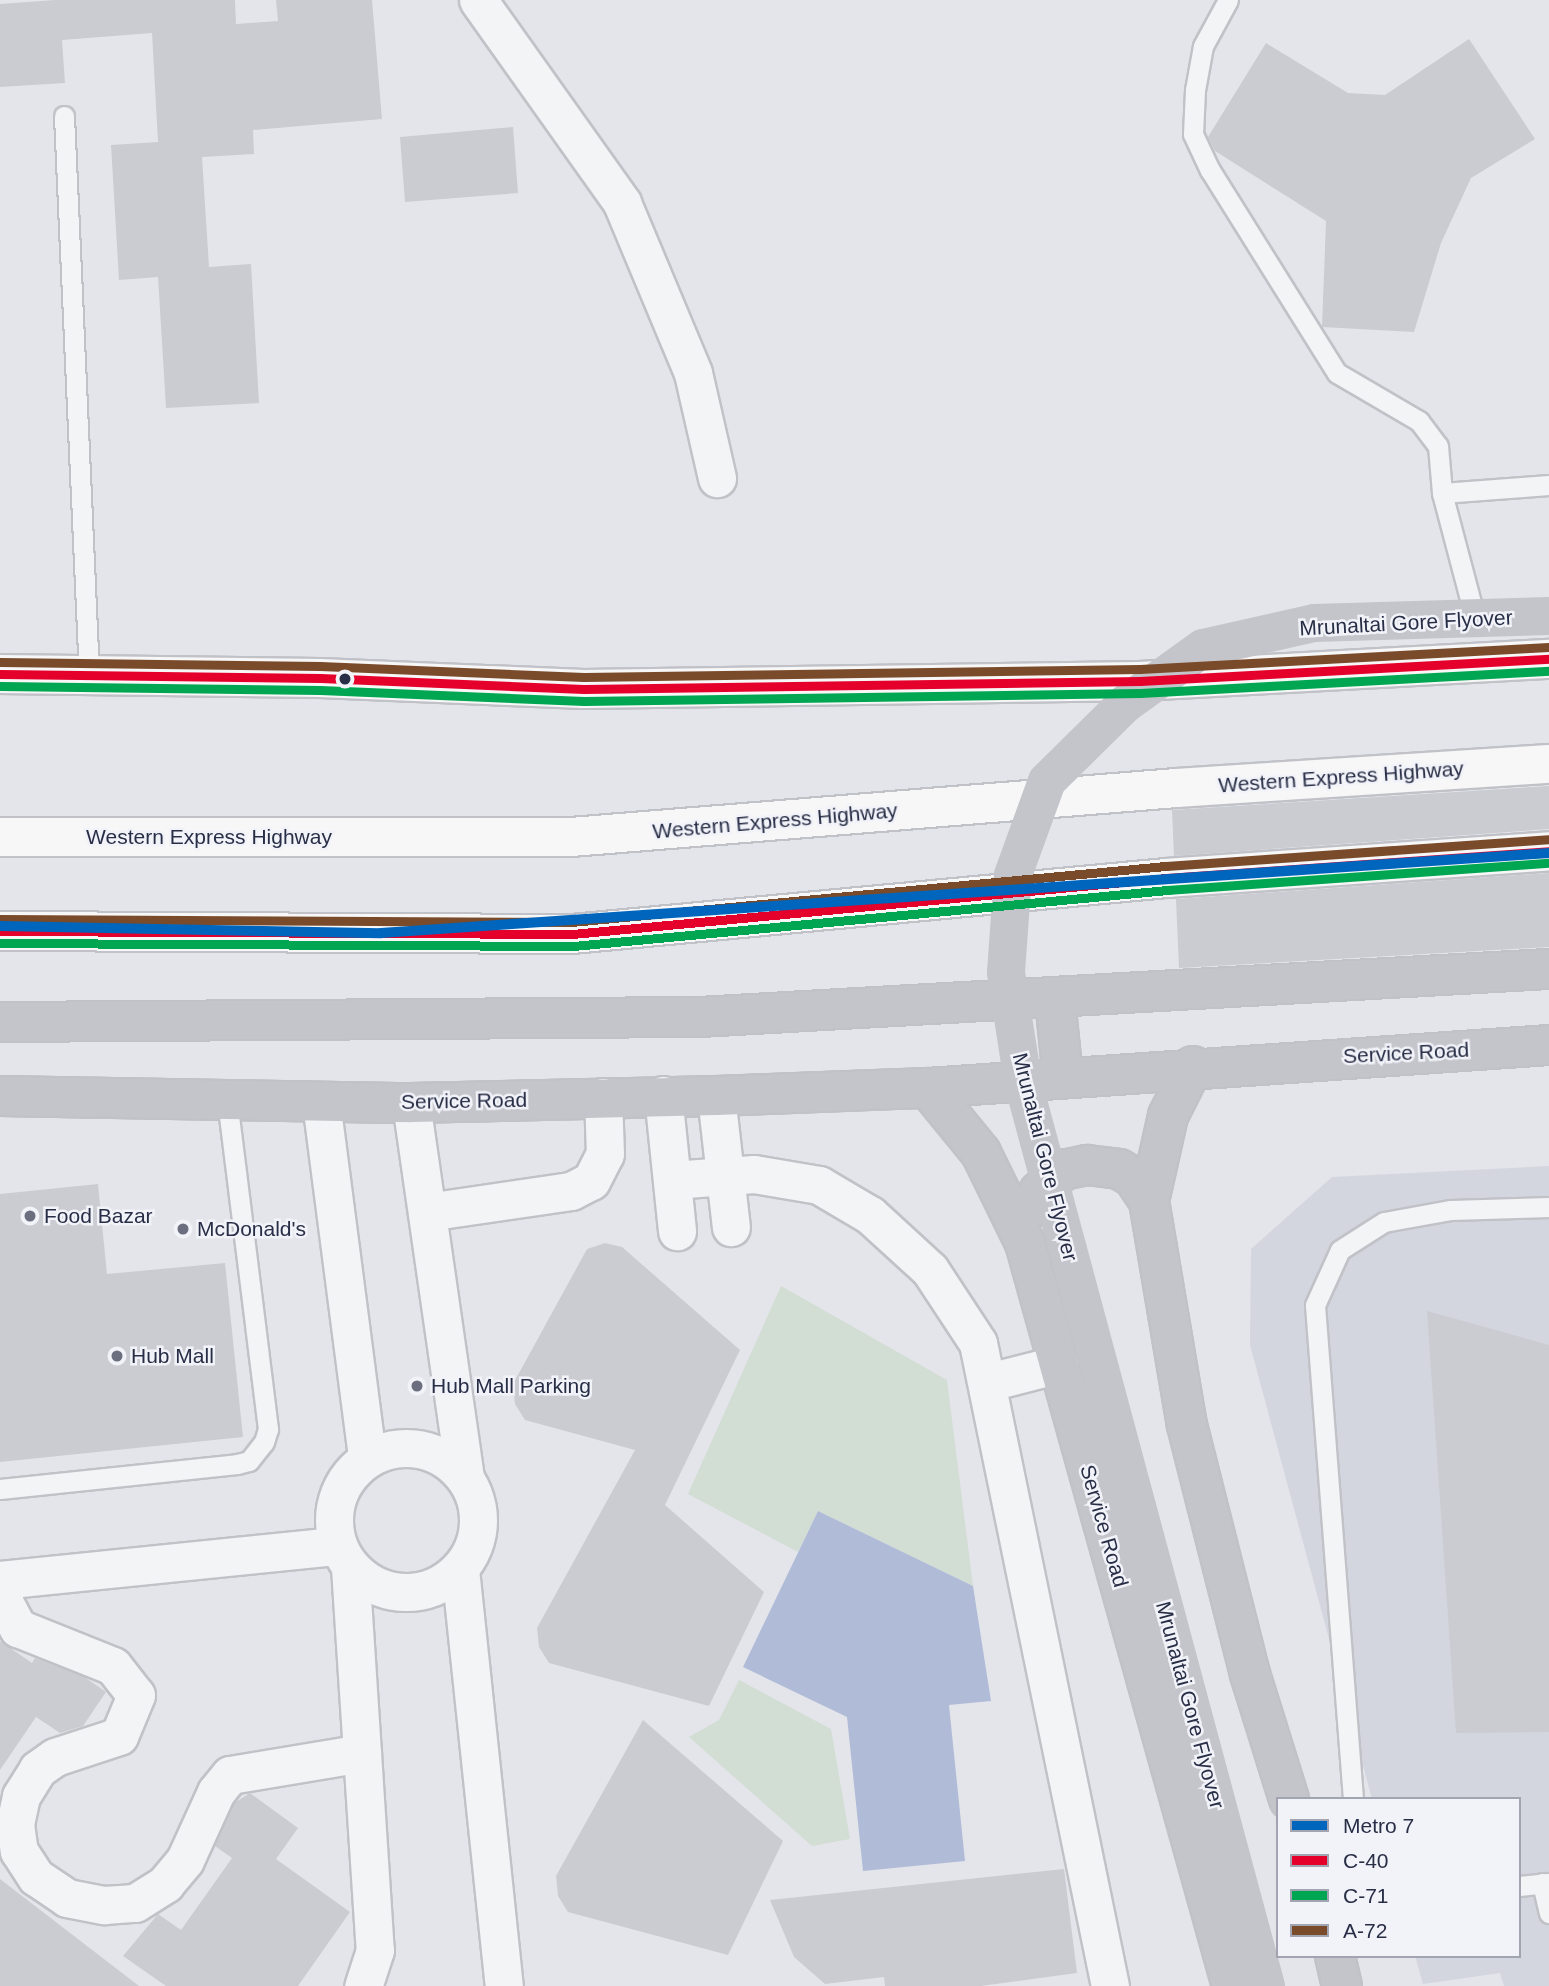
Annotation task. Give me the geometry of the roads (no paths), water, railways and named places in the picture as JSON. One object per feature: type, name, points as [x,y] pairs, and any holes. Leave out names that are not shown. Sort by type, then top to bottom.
[{"type":"highway","points":[[0,674],[584,689],[1140,681],[1549,659]]},
{"type":"highway","name":"Western Express Highway","points":[[0,837],[571,837],[1176,788],[1549,764]]},
{"type":"highway","points":[[0,932],[572,934],[1167,878],[1549,851]]},
{"type":"main road","name":"Mrunaltai Gore Flyover","points":[[1266,1986],[1023,1082],[1006,972],[1013,875],[1047,781],[1125,704],[1203,648],[1314,623],[1549,616]]},
{"type":"main road","points":[[0,1022],[700,1017],[1055,1000],[1549,969]]},
{"type":"main road","points":[[1055,1000],[1063,1077]]},
{"type":"main road","name":"Service Road","points":[[0,1096],[411,1103],[663,1095],[716,1096],[928,1088],[1193,1066],[1549,1045]]},
{"type":"main road","points":[[1193,1066],[1168,1116],[1149,1201],[1187,1425],[1250,1674],[1288,1797]]},
{"type":"main road","name":"Service Road","points":[[928,1088],[981,1153],[1025,1243],[1232,1986]]},
{"type":"main road","points":[[1025,1243],[1039,1192],[1063,1170],[1087,1165],[1119,1169],[1133,1177],[1149,1201]]},
{"type":"main road","points":[[1335,1958],[1342,1986]]},
{"type":"street","points":[[478,0],[622,203],[693,373],[717,478]]},
{"type":"street","points":[[663,1095],[677,1231]]},
{"type":"street","points":[[716,1096],[731,1227]]},
{"type":"street","points":[[427,1212],[571,1191],[591,1181],[606,1154],[603,1097]]},
{"type":"street","points":[[321,1102],[367,1458]]},
{"type":"street","points":[[411,1103],[464,1477]]},
{"type":"street","points":[[672,1180],[754,1174],[819,1185],[870,1215],[930,1270],[978,1343],[989,1381],[1110,1986]]},
{"type":"street","points":[[989,1381],[1059,1364]]},
{"type":"street","points":[[362,1754],[230,1775],[216,1792],[186,1860],[165,1884],[135,1903],[104,1905],[67,1898],[36,1877],[19,1852],[15,1824],[21,1796],[38,1769],[55,1758],[119,1736],[136,1695],[113,1666],[18,1628],[4,1602],[2,1580],[344,1557],[369,1583],[393,1592],[417,1592],[440,1585],[460,1569],[473,1548],[479,1524],[475,1499],[464,1477],[446,1459],[424,1450],[384,1450],[367,1458],[348,1475],[336,1497],[333,1521],[344,1557],[362,1754],[375,1950],[363,1986]]},
{"type":"street","points":[[460,1569],[504,1986]]},
{"type":"lane","points":[[1228,0],[1203,47],[1195,90],[1193,134],[1210,170],[1337,373],[1419,422],[1438,446],[1442,493],[1475,618]]},
{"type":"lane","points":[[64,116],[89,675]]},
{"type":"lane","points":[[1442,493],[1549,485]]},
{"type":"lane","points":[[0,1489],[237,1464],[249,1461],[264,1442],[268,1429],[227,1100]]},
{"type":"lane","points":[[1353,1797],[1315,1305],[1340,1250],[1384,1222],[1451,1210],[1549,1207]]},
{"type":"lane","points":[[1521,1885],[1545,1883],[1549,1913]]},
{"type":"water","points":[[818,1511],[973,1586],[991,1701],[949,1705],[965,1861],[863,1871],[847,1717],[743,1667]]},
{"type":"metro line","name":"7","points":[[0,926],[381,933],[1549,853]]},
{"type":"place","name":"Food Bazar","points":[[30,1216]]},
{"type":"place","name":"McDonald's","points":[[183,1229]]},
{"type":"place","name":"Hub Mall","points":[[117,1356]]},
{"type":"place","name":"Hub Mall Parking","points":[[417,1386]]}]
